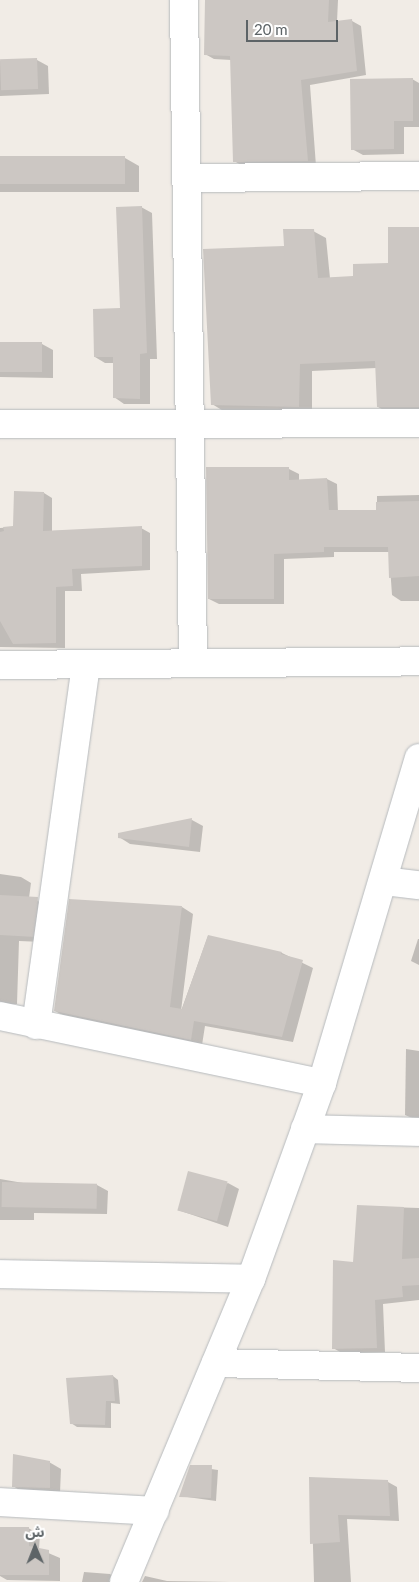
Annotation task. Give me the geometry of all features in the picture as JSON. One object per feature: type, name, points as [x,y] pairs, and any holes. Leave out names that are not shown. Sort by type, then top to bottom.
[{"type":"street","points":[[184,0],[189,178],[193,662]]},
{"type":"street","points":[[189,178],[419,176]]},
{"type":"street","points":[[0,424],[190,422],[419,423]]},
{"type":"street","points":[[0,665],[86,666],[193,662],[419,661]]},
{"type":"street","points":[[36,1025],[86,666]]},
{"type":"street","points":[[124,1582],[251,1279],[322,1083],[384,881],[419,758]]},
{"type":"street","points":[[384,881],[419,885]]},
{"type":"street","points":[[0,1016],[322,1083]]},
{"type":"street","points":[[305,1129],[419,1132]]},
{"type":"street","points":[[0,1274],[251,1279]]},
{"type":"street","points":[[216,1363],[419,1368]]},
{"type":"street","points":[[0,1502],[155,1511]]},
{"type":"building","points":[[205,0],[329,0],[328,22],[352,19],[357,71],[301,80],[308,161],[233,162],[230,56],[204,55]]},
{"type":"building","points":[[37,58],[38,89],[1,90],[0,59]]},
{"type":"building","points":[[413,78],[413,121],[394,121],[394,149],[351,150],[350,79]]},
{"type":"building","points":[[0,156],[125,156],[125,184],[0,184]]},
{"type":"building","points":[[142,206],[147,353],[140,354],[140,399],[113,398],[113,357],[94,357],[93,309],[120,308],[116,207]]},
{"type":"building","points":[[388,227],[419,227],[419,407],[377,407],[375,361],[300,364],[299,407],[211,405],[203,249],[284,246],[283,229],[314,229],[318,278],[353,276],[353,264],[388,263]]},
{"type":"building","points":[[0,342],[42,342],[42,372],[0,372]]},
{"type":"building","points":[[206,467],[289,467],[289,480],[327,478],[329,510],[376,510],[376,502],[419,501],[419,576],[389,578],[388,547],[324,547],[324,552],[274,554],[274,599],[208,599]]},
{"type":"building","points":[[14,491],[44,492],[43,531],[142,526],[142,566],[72,569],[73,586],[56,587],[56,643],[13,644],[0,621],[0,532],[4,531],[3,527],[13,526]]},
{"type":"building","points":[[192,818],[189,847],[118,838],[118,833]]},
{"type":"building","points":[[0,895],[38,897],[36,937],[0,935]]},
{"type":"building","points":[[69,899],[182,906],[170,1007],[182,1009],[208,935],[282,952],[281,954],[303,960],[282,1037],[194,1021],[191,1040],[54,1011]]},
{"type":"building","points":[[188,1171],[228,1182],[217,1221],[177,1211]]},
{"type":"building","points":[[2,1182],[97,1184],[97,1209],[2,1207]]},
{"type":"building","points":[[357,1205],[404,1207],[402,1259],[419,1258],[419,1285],[402,1286],[403,1297],[375,1300],[377,1348],[332,1349],[333,1260],[353,1262]]},
{"type":"building","points":[[113,1375],[115,1401],[106,1401],[105,1425],[70,1424],[66,1378]]},
{"type":"building","points":[[13,1454],[50,1461],[50,1488],[12,1487]]},
{"type":"building","points":[[190,1465],[212,1465],[211,1498],[179,1497]]},
{"type":"building","points":[[309,1477],[388,1480],[390,1516],[338,1515],[340,1542],[310,1544]]},
{"type":"building","points":[[0,1527],[29,1527],[29,1546],[49,1550],[49,1575],[0,1575]]}]
